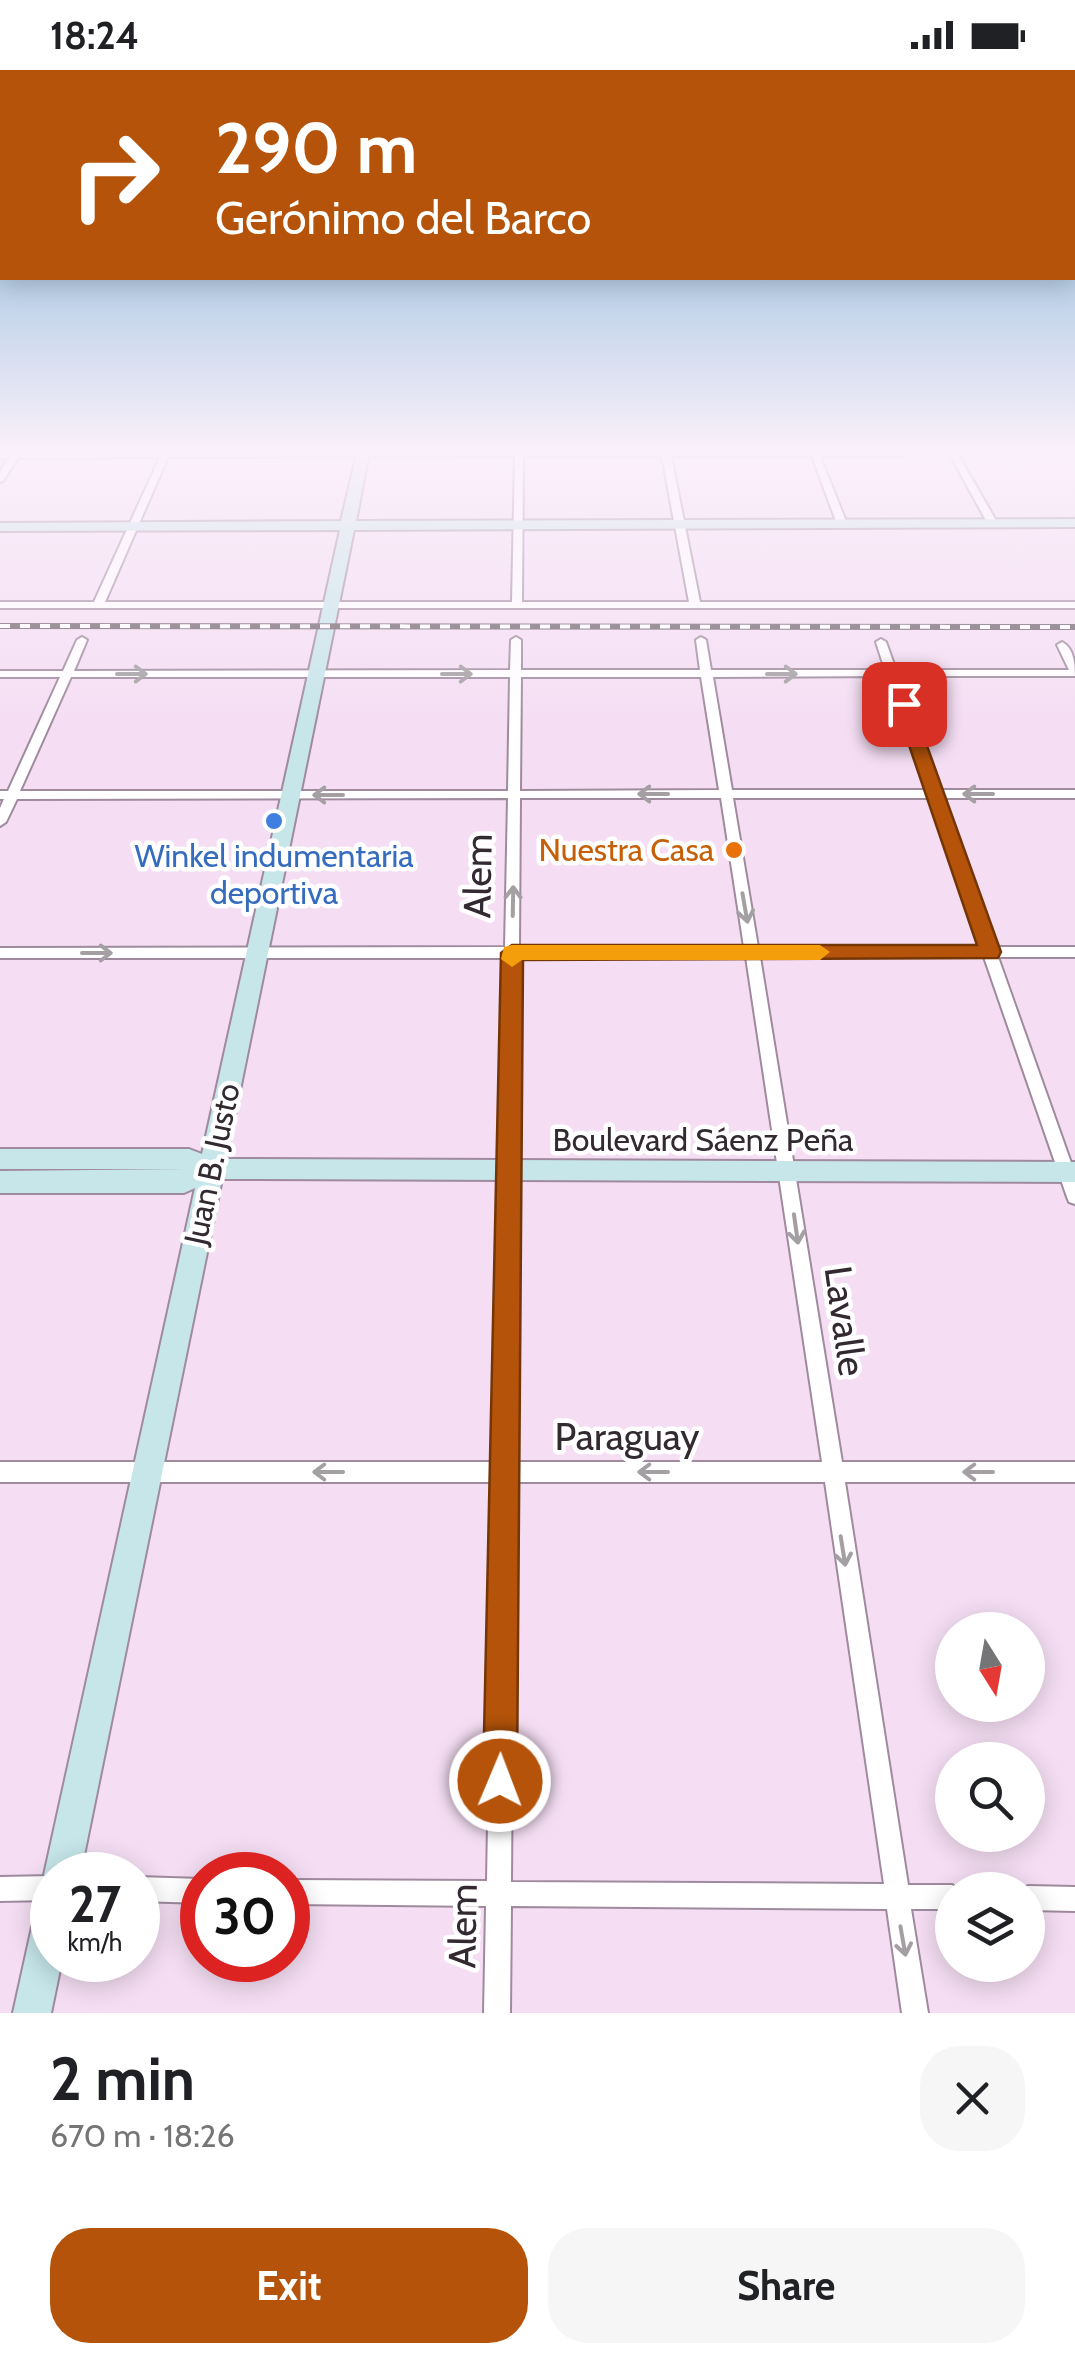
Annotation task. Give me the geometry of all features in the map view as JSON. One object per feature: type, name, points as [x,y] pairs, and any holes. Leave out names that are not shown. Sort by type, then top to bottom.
[{"type":"street","points":[[98,605],[126,544]]},
{"type":"street","name":"Juan B. Justo","points":[[67,1852],[343,544]]},
{"type":"street","points":[[517,605],[518,544]]},
{"type":"street","points":[[684,544],[696,604]]},
{"type":"street","points":[[0,605],[1075,604]]},
{"type":"street","points":[[0,822],[6,795],[82,640]]},
{"type":"street","name":"Alem","points":[[497,2013],[516,640]]},
{"type":"street","name":"Lavalle","points":[[701,640],[788,1172],[915,2013]]},
{"type":"street","points":[[882,642],[1070,1172],[1075,1198]]},
{"type":"street","points":[[0,674],[1075,672],[1062,645]]},
{"type":"street","points":[[6,795],[1075,794]]},
{"type":"street","points":[[0,953],[1075,952]]},
{"type":"street","name":"Boulevard Sáenz Peña","points":[[0,1159],[189,1159],[211,1169],[1070,1172]]},
{"type":"street","name":"Boulevard Sáenz Peña","points":[[0,1182],[184,1182],[211,1169]]},
{"type":"street","name":"Paraguay","points":[[0,1472],[1075,1472]]},
{"type":"street","points":[[0,1889],[30,1888]]},
{"type":"street","points":[[310,1893],[498,1897],[935,1897]]},
{"type":"street","points":[[1045,1898],[1075,1899]]},
{"type":"street","points":[[32,2013],[39,1982]]},
{"type":"railway","points":[[0,626],[1075,627]]},
{"type":"slow traffic","points":[[512,959],[512,953],[820,952]]},
{"type":"place","name":"Winkel indumentaria deportiva","points":[[274,821]]},
{"type":"place","name":"Nuestra Casa","points":[[734,850]]},
{"type":"route","points":[[500,1781],[512,953],[990,952],[904,704]]}]
